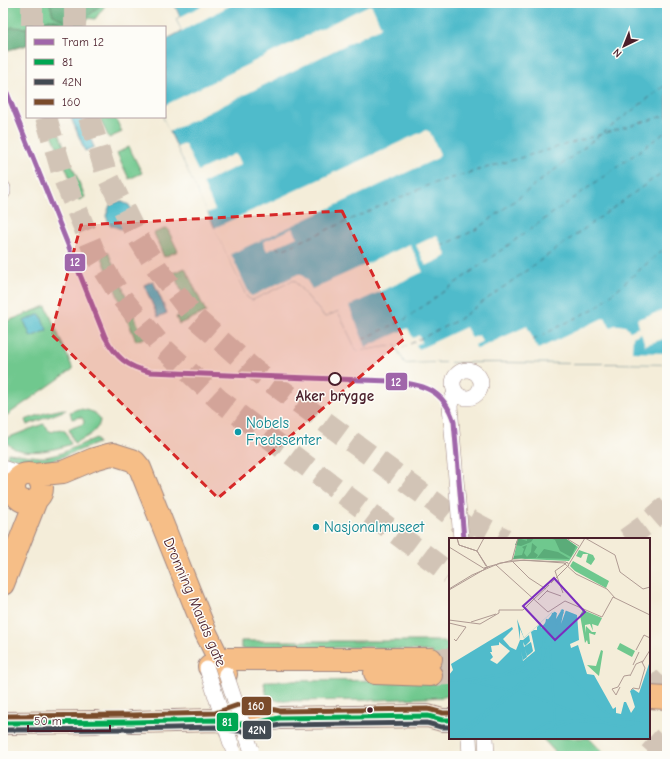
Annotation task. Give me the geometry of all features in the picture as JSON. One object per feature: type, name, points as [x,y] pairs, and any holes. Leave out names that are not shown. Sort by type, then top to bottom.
[{"type":"highway","name":"Dronning Mauds gate","points":[[22,489],[94,459],[108,455],[116,455],[125,458],[201,648],[217,668]]},
{"type":"highway","points":[[3,584],[22,489]]},
{"type":"highway","points":[[217,668],[369,666],[431,667]]},
{"type":"highway","points":[[650,697],[667,698]]},
{"type":"highway","points":[[428,716],[442,708],[449,708]]},
{"type":"highway","points":[[132,722],[216,720],[238,712],[251,712],[279,718],[428,716],[442,720],[449,720]]},
{"type":"highway","points":[[3,723],[96,722]]},
{"type":"street","points":[[456,392],[450,406],[461,538]]},
{"type":"street","points":[[3,468],[22,489]]},
{"type":"street","name":"Dronning Mauds gate","points":[[217,668],[252,752]]},
{"type":"street","name":"Dronning Mauds gate","points":[[217,668],[234,753]]},
{"type":"street","points":[[469,739],[470,756]]},
{"type":"street","points":[[486,739],[487,756]]},
{"type":"highlighted area","points":[[342,211],[404,339],[218,498],[51,334],[81,225]]},
{"type":"green space","points":[[3,3],[107,3],[95,19],[88,18],[83,26],[26,26],[26,45],[3,51]]},
{"type":"green space","points":[[50,3],[100,3],[100,6],[82,20],[70,23],[53,15]]},
{"type":"green space","points":[[50,19],[59,21],[68,26],[33,26]]},
{"type":"green space","points":[[12,27],[26,28],[26,45],[8,50],[3,48],[3,32]]},
{"type":"green space","points":[[45,118],[56,118],[53,119],[85,197],[79,200]]},
{"type":"green space","points":[[99,118],[115,118],[122,132],[109,138]]},
{"type":"green space","points":[[129,147],[142,173],[129,179],[117,153]]},
{"type":"green space","points":[[167,228],[178,251],[164,257],[154,233]]},
{"type":"green space","points":[[108,252],[141,332],[155,326],[157,333],[136,341],[101,255]]},
{"type":"green space","points":[[185,268],[206,312],[179,324],[176,317],[190,310],[173,273]]},
{"type":"green space","points":[[46,306],[73,369],[3,418],[3,323]]},
{"type":"green space","points":[[63,409],[66,410],[27,425],[25,420],[45,413]]},
{"type":"green space","points":[[78,409],[87,410],[96,414],[100,420],[92,434],[74,443],[69,429],[83,424],[84,421],[80,417],[72,419],[70,412]]},
{"type":"green space","points":[[43,424],[52,432],[60,429],[66,432],[71,444],[47,450],[29,451],[13,448],[7,443],[7,438]]},
{"type":"green space","points":[[96,438],[98,443],[49,461],[7,457],[8,453],[46,457],[59,454]]},
{"type":"green space","points":[[241,641],[444,641],[449,646],[449,695],[444,697],[377,700],[279,701],[267,697],[264,683],[268,681],[431,680],[432,652],[372,647],[241,649]]},
{"type":"green space","points":[[543,739],[590,739],[606,756],[559,756]]},
{"type":"water","points":[[174,3],[667,3],[667,364],[458,362],[405,363],[395,345],[357,351],[338,311],[325,317],[294,280],[252,300],[247,297],[163,118],[166,118],[166,39],[182,31],[176,19],[180,17]]},
{"type":"water","points":[[71,118],[81,118],[94,147],[85,151]]},
{"type":"water","points":[[120,201],[129,205],[134,215],[130,225],[121,229],[110,225],[106,216],[110,205]]},
{"type":"water","points":[[153,281],[167,313],[158,317],[144,285]]},
{"type":"water","points":[[40,314],[47,330],[31,337],[24,321]]},
{"type":"pier","points":[[207,3],[235,3],[182,31],[176,19]]},
{"type":"pier","points":[[369,5],[372,6],[381,26],[380,28],[169,132],[163,118],[166,118],[166,105]]},
{"type":"pier","points":[[426,130],[430,132],[440,154],[438,158],[231,254],[250,295],[252,296],[298,274],[301,274],[306,279],[312,289],[410,244],[423,272],[349,306],[366,347],[408,328],[413,338],[419,335],[422,342],[416,345],[419,349],[466,327],[472,338],[479,335],[482,342],[475,345],[477,349],[527,326],[538,349],[605,317],[610,327],[615,325],[625,326],[630,331],[639,327],[637,319],[667,309],[667,338],[645,345],[641,333],[633,337],[632,352],[667,353],[667,364],[458,362],[405,363],[395,345],[357,351],[338,311],[325,317],[294,280],[252,300],[247,297],[214,228]]},
{"type":"pier","points":[[185,144],[198,171],[234,154],[237,155],[241,163],[240,165],[203,183],[215,210],[207,213],[177,147]]},
{"type":"pier","points":[[293,228],[297,237],[267,251],[263,242]]},
{"type":"pier","points":[[437,235],[447,256],[426,266],[416,245]]},
{"type":"ferry route","points":[[603,133],[667,84]]},
{"type":"ferry route","points":[[276,247],[279,249],[286,248],[431,184],[667,115]]},
{"type":"ferry route","points":[[363,339],[404,320],[667,131]]},
{"type":"ferry route","points":[[442,246],[479,228],[600,135]]},
{"type":"ferry route","points":[[402,348],[458,320],[667,169]]},
{"type":"ferry route","points":[[533,340],[597,307],[667,246]]},
{"type":"tunnel","points":[[32,3],[32,26]]},
{"type":"tunnel","points":[[75,3],[75,26]]},
{"type":"tunnel","points":[[46,118],[64,179],[96,256],[121,297],[163,348],[219,400],[449,573]]},
{"type":"tunnel","points":[[89,118],[106,173],[137,236],[157,268],[194,317],[253,369],[434,502],[480,538]]},
{"type":"tunnel","points":[[627,538],[667,506]]},
{"type":"tunnel","points":[[469,520],[503,538]]},
{"type":"tunnel","points":[[431,659],[449,659]]},
{"type":"tunnel","points":[[431,675],[449,674]]},
{"type":"tunnel","points":[[650,679],[667,695]]},
{"type":"tunnel","points":[[96,722],[132,722]]},
{"type":"tunnel","points":[[650,739],[667,754]]},
{"type":"tram line","name":"12","points":[[3,83],[105,337],[118,356],[129,364],[150,372],[390,381],[412,384],[430,390],[444,401],[454,422],[464,538]]},
{"type":"transit line","name":"160","points":[[3,716],[215,713],[238,705],[252,705],[280,711],[428,709],[449,713]]},
{"type":"transit line","name":"81","points":[[3,723],[216,720],[239,724],[252,724],[279,718],[428,716],[442,720],[449,720]]},
{"type":"transit line","name":"42N","points":[[3,730],[215,727],[238,731],[252,731],[280,725],[427,723],[441,727],[449,727]]},
{"type":"place","name":"Aker brygge","points":[[335,379]]},
{"type":"place","name":"Nobels Fredssenter","points":[[238,432]]},
{"type":"place","name":"Nasjonalmuseet","points":[[316,527]]}]
